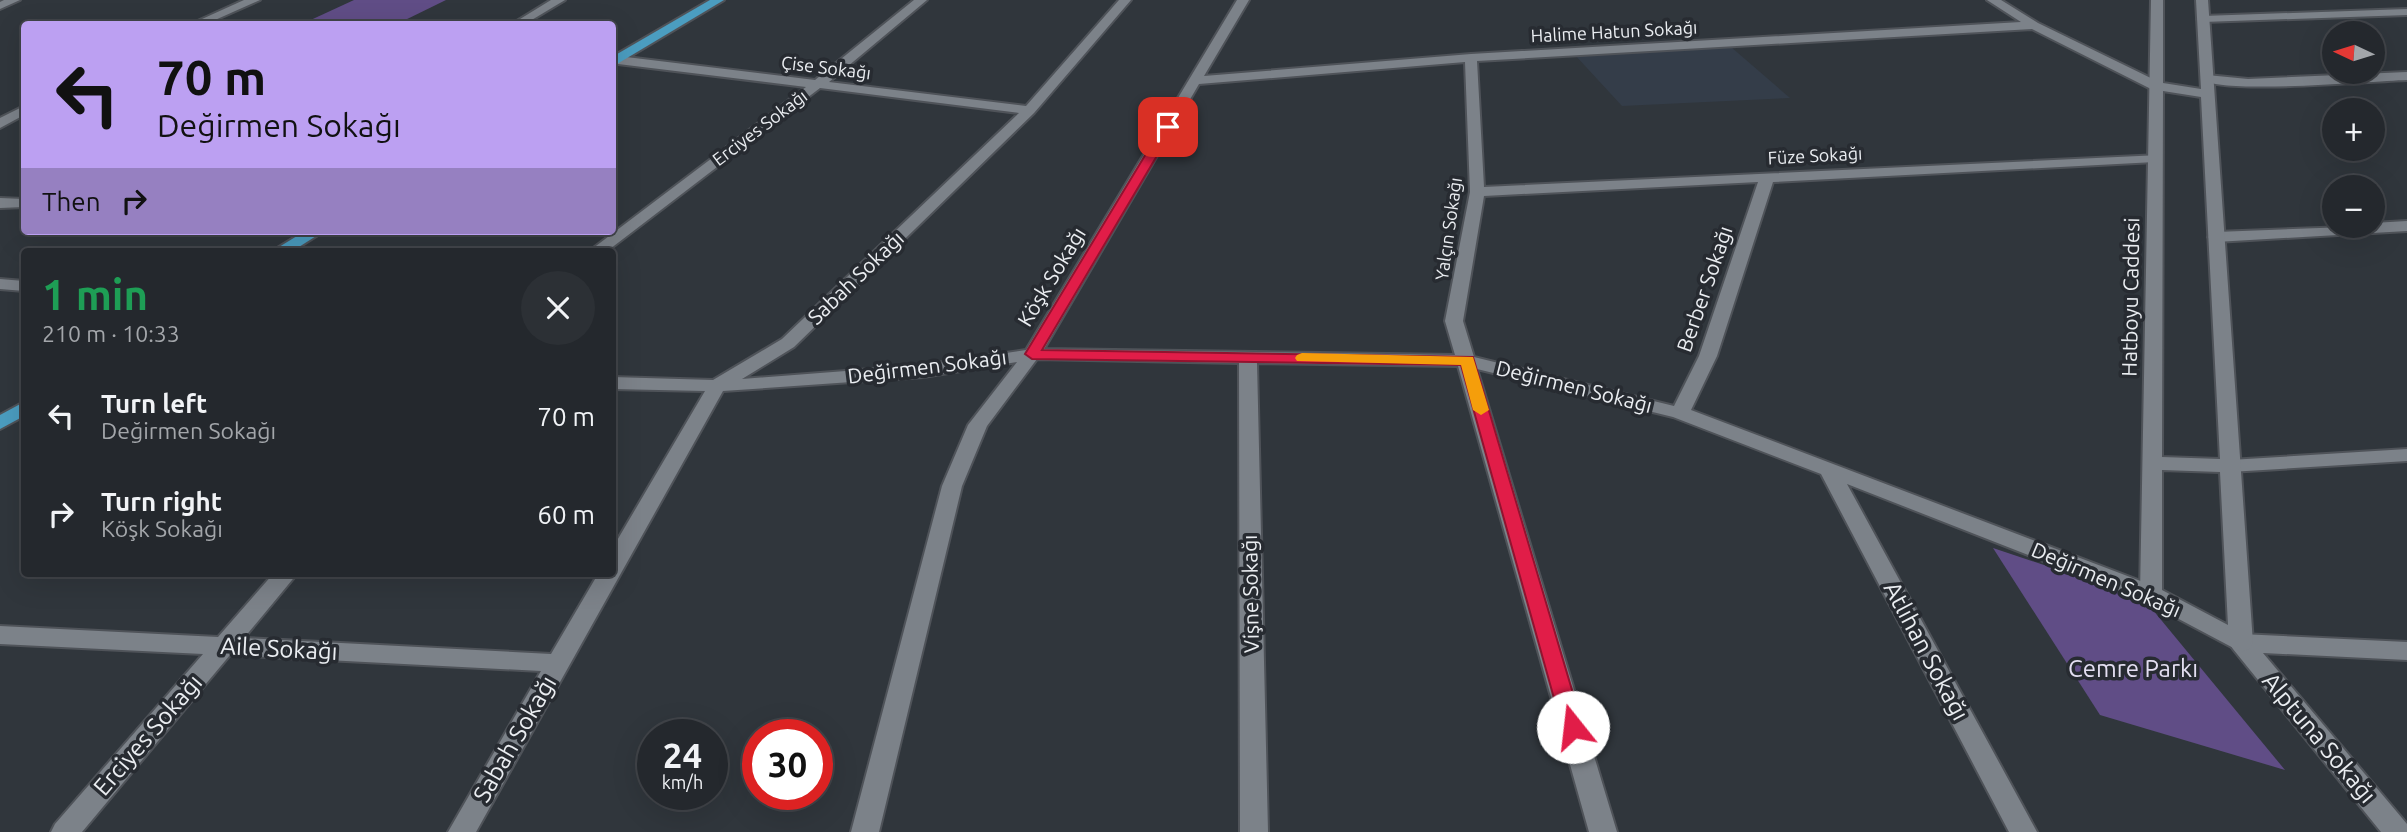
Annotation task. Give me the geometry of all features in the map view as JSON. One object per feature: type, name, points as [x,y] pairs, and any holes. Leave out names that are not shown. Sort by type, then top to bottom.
[{"type":"main road","points":[[616,60],[718,0]]},
{"type":"main road","points":[[286,248],[309,235]]},
{"type":"main road","points":[[0,423],[21,410]]},
{"type":"street","points":[[0,6],[14,0]]},
{"type":"street","points":[[204,21],[254,0]]},
{"type":"street","points":[[523,21],[559,0]]},
{"type":"street","name":"Erciyes Sokağı","points":[[601,248],[818,84],[921,0]]},
{"type":"street","name":"Sabah Sokağı","points":[[616,562],[717,386],[788,343],[1029,110],[1125,0]]},
{"type":"street","name":"Köşk Sokağı","points":[[865,832],[952,486],[978,425],[1032,354],[1243,0]]},
{"type":"street","points":[[1993,0],[2156,86],[2407,76]]},
{"type":"street","name":"Hatboyu Caddesi","points":[[2151,594],[2157,0]]},
{"type":"street","points":[[2202,0],[2241,643]]},
{"type":"street","points":[[2203,19],[2407,12]]},
{"type":"street","name":"Halime Hatun Sokağı","points":[[1195,81],[1471,58],[2034,24]]},
{"type":"street","name":"Yalçın Sokağı","points":[[1471,58],[1477,192],[1454,321],[1603,832]]},
{"type":"street","name":"Çise Sokağı","points":[[616,61],[1029,110]]},
{"type":"street","points":[[0,124],[21,112]]},
{"type":"street","name":"Füze Sokağı","points":[[1477,192],[2155,158]]},
{"type":"street","name":"Berber Sokağı","points":[[1680,413],[1708,356],[1767,177]]},
{"type":"street","points":[[0,203],[21,204]]},
{"type":"street","points":[[2216,237],[2407,226]]},
{"type":"street","points":[[0,284],[21,286]]},
{"type":"street","name":"Değirmen Sokağı","points":[[616,383],[717,386],[923,371],[1032,354],[1467,361],[1680,413],[2151,594],[2241,643],[2407,651]]},
{"type":"street","name":"Vişne Sokağı","points":[[1248,357],[1254,832]]},
{"type":"street","points":[[2152,463],[2231,466],[2407,455]]},
{"type":"street","name":"Atlıhan Sokağı","points":[[1829,471],[2023,832]]},
{"type":"street","name":"Erciyes Sokağı","points":[[65,832],[283,577]]},
{"type":"street","name":"Sabah Sokağı","points":[[462,832],[607,577]]},
{"type":"street","name":"Aile Sokağı","points":[[0,635],[558,663]]},
{"type":"street","name":"Alptuna Sokağı","points":[[2241,643],[2398,832]]},
{"type":"shaded area","points":[[1731,47],[1790,98],[1622,106],[1575,55]]},
{"type":"green space","points":[[354,0],[446,0],[403,21],[308,21]]},
{"type":"green space","name":"Cemre Parkı","points":[[1993,548],[2143,598],[2285,770],[2100,715]]},
{"type":"slow traffic","points":[[1302,358],[1467,361],[1481,410]]},
{"type":"route","points":[[1168,127],[1032,354],[1467,361],[1573,727]]}]
